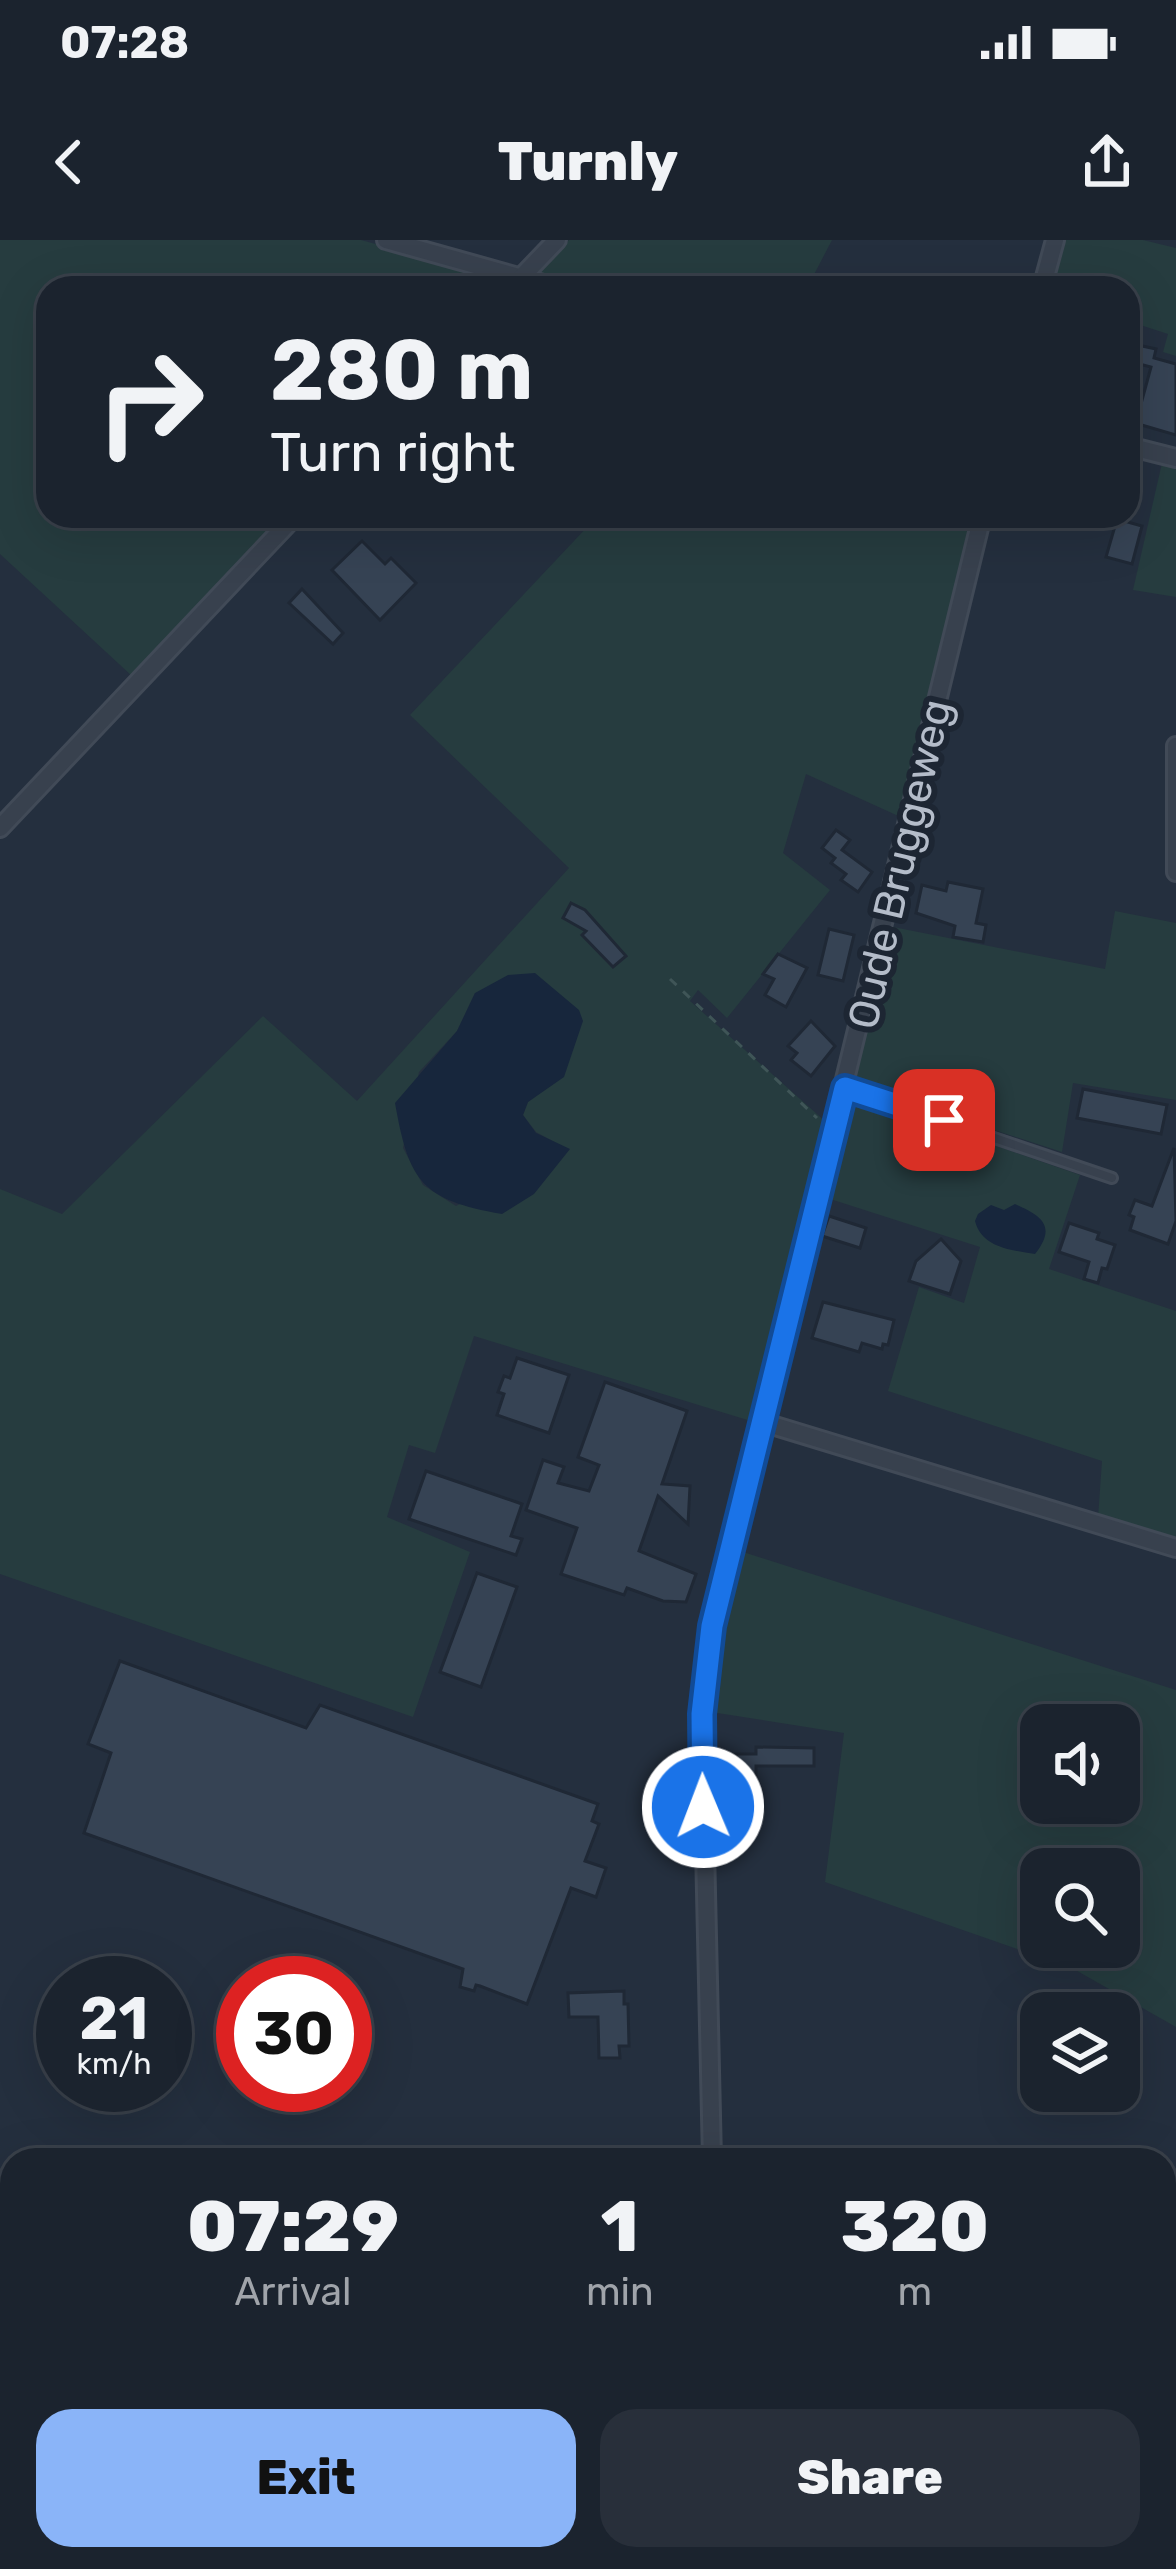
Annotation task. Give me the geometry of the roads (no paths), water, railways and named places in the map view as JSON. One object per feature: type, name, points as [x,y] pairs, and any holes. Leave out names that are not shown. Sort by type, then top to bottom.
[{"type":"street","points":[[386,240],[495,276]]},
{"type":"street","points":[[523,276],[557,240]]},
{"type":"street","points":[[1045,276],[1055,240]]},
{"type":"street","points":[[1140,449],[1176,458]]},
{"type":"street","points":[[0,828],[284,528]]},
{"type":"street","name":"Oude Bruggeweg","points":[[712,2148],[702,1714],[712,1626],[979,528]]},
{"type":"street","points":[[1176,746],[1176,872]]},
{"type":"street","points":[[762,1422],[1176,1548]]},
{"type":"lane","points":[[845,1088],[1112,1178]]},
{"type":"water","points":[[535,973],[579,1010],[583,1021],[564,1077],[528,1102],[523,1115],[536,1133],[570,1149],[534,1194],[502,1214],[454,1202],[424,1183],[406,1152],[395,1103],[457,1031],[475,993],[508,975]]},
{"type":"water","points":[[1015,1204],[1043,1223],[1045,1236],[1035,1254],[991,1242],[975,1221],[991,1205],[1004,1210]]}]
